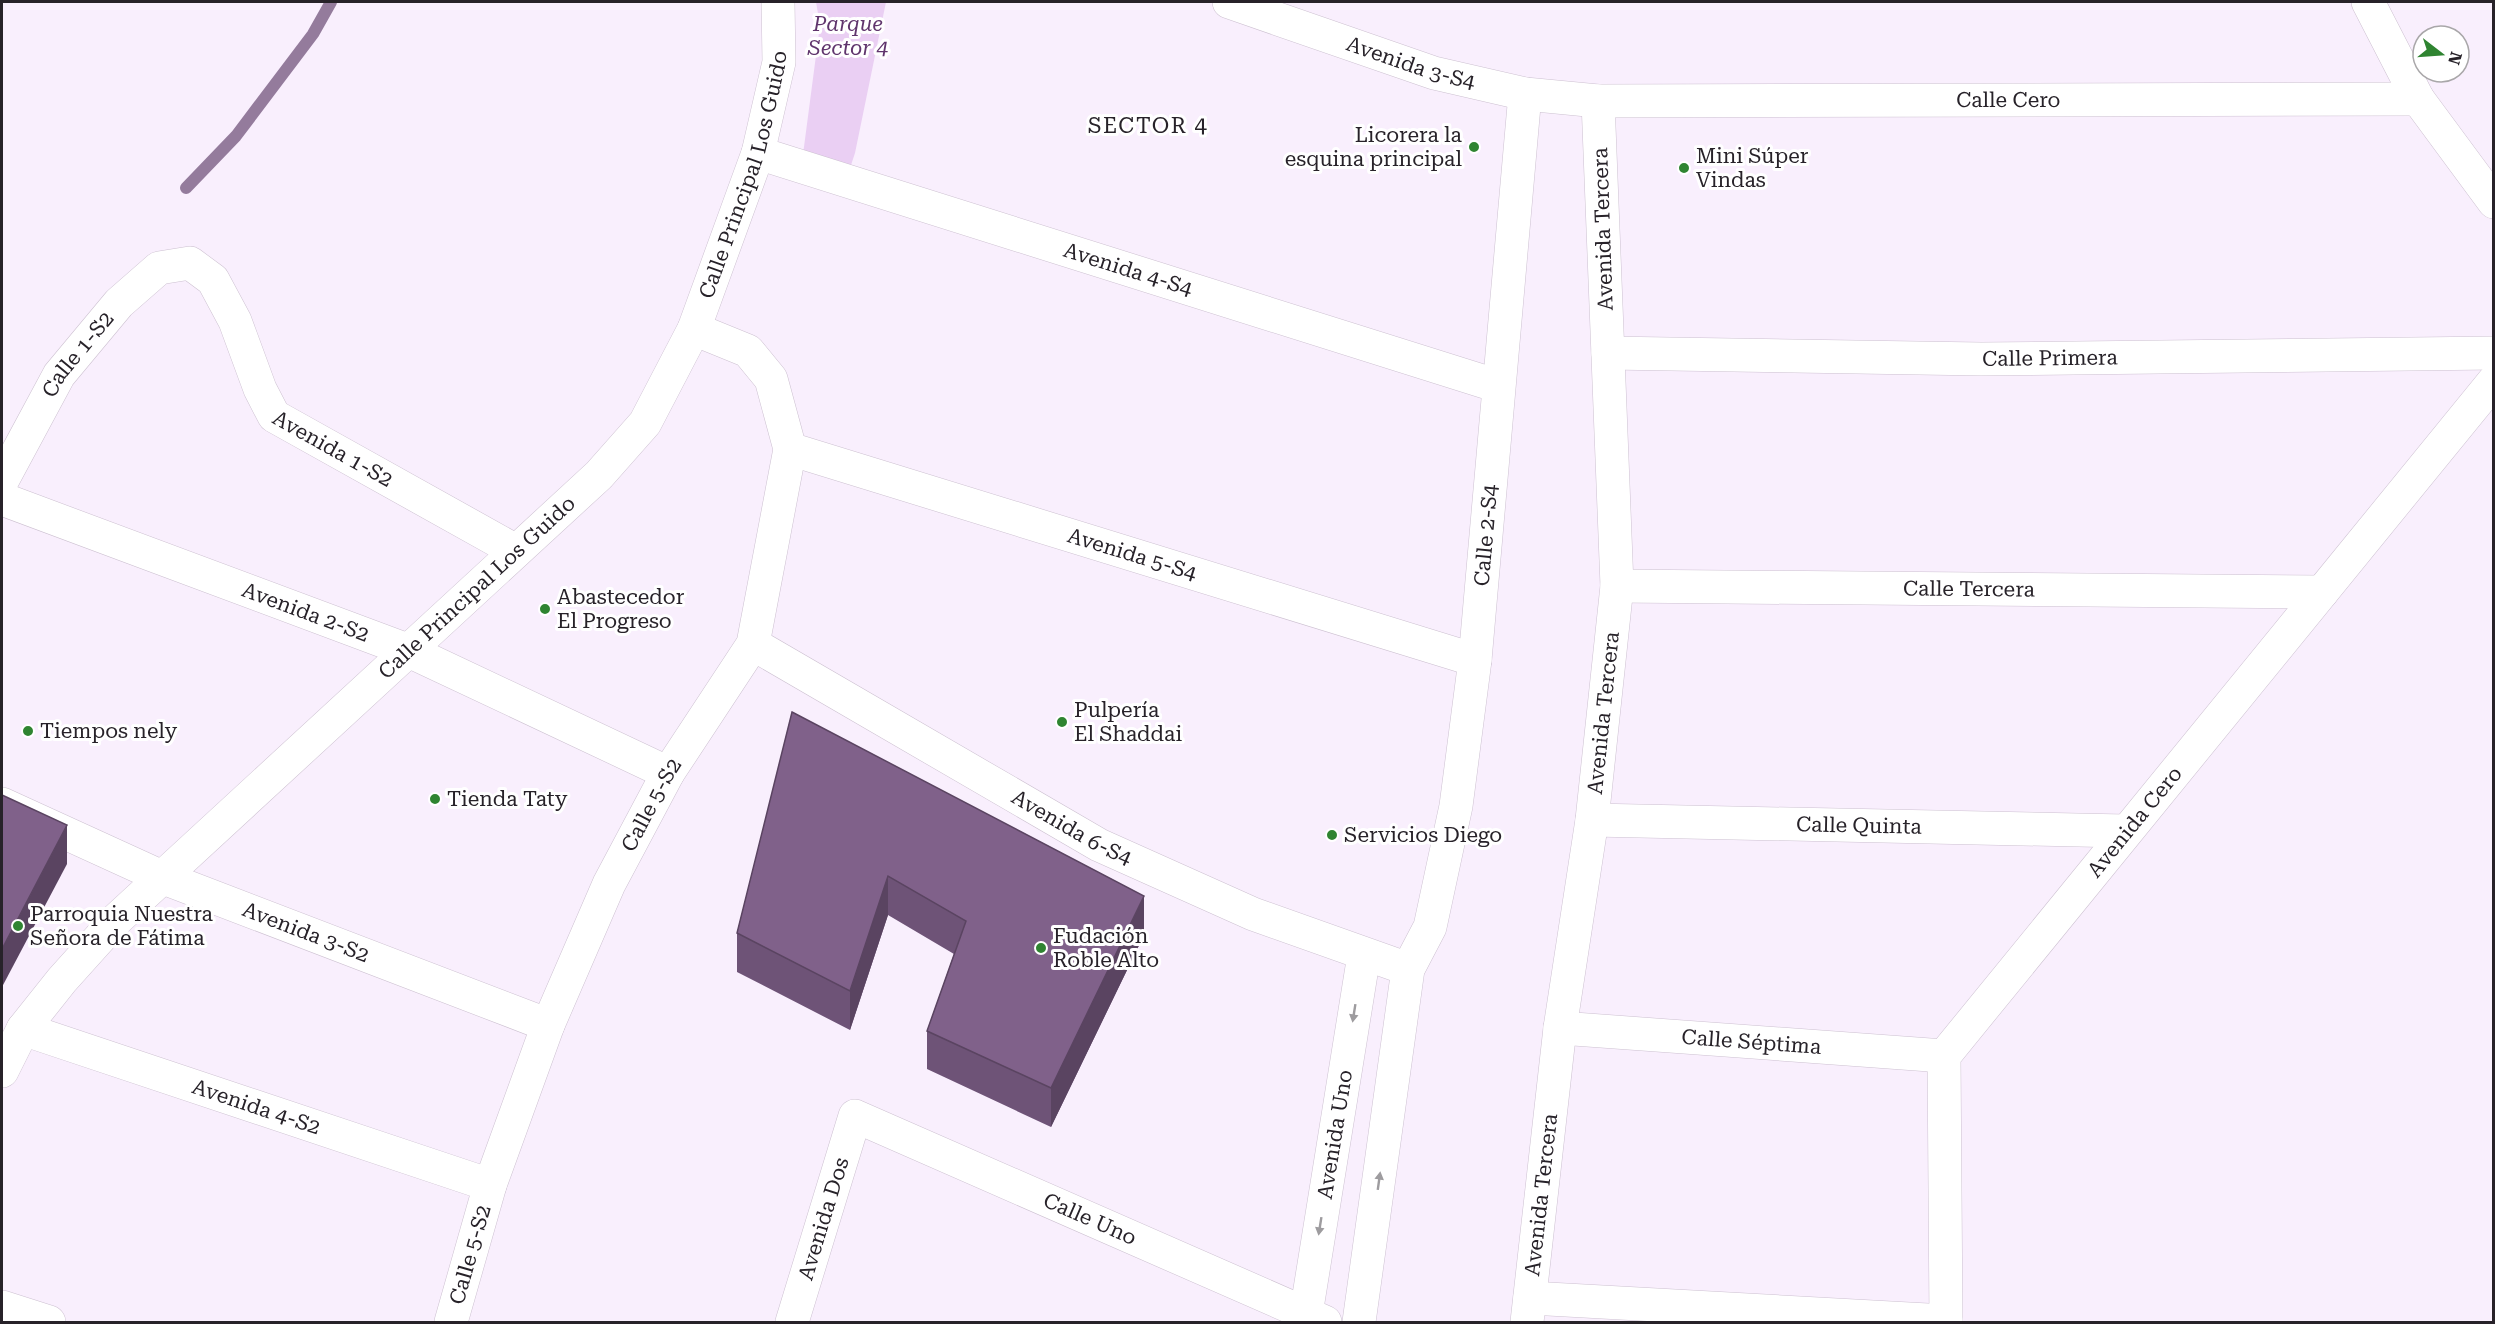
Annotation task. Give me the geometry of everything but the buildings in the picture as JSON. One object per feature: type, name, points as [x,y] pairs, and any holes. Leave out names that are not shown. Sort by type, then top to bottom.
[{"type":"street","name":"Calle Principal Los Guido","points":[[2,1071],[22,1029],[62,980],[117,920],[599,475],[645,423],[694,329],[758,153],[779,62],[778,2]]},
{"type":"street","name":"Avenida 3-S4","points":[[1229,2],[1434,73],[1525,94],[1598,101]]},
{"type":"street","points":[[2368,2],[2418,99],[2493,202]]},
{"type":"street","name":"Calle 2-S4","points":[[1408,969],[1430,927],[1456,806],[1475,660],[1525,94]]},
{"type":"street","name":"Calle Cero","points":[[1598,101],[2418,99]]},
{"type":"street","name":"Avenida Tercera","points":[[1529,1310],[1560,1028],[1592,820],[1617,586],[1598,101]]},
{"type":"street","name":"Avenida 4-S4","points":[[758,153],[1498,386]]},
{"type":"street","name":"Calle 1-S2","points":[[2,481],[59,375],[119,303],[159,268],[190,263]]},
{"type":"street","name":"Avenida 1-S2","points":[[190,263],[213,280],[235,321],[260,389],[274,416],[516,551]]},
{"type":"street","name":"Calle 5-S2","points":[[451,1323],[490,1185],[548,1025],[609,884],[668,773],[753,644],[790,449],[771,379],[766,372],[748,351],[694,329]]},
{"type":"street","name":"Calle Primera","points":[[1608,352],[1981,359],[2493,353]]},
{"type":"street","name":"Avenida Cero","points":[[1944,1056],[2493,381]]},
{"type":"street","name":"Avenida 5-S4","points":[[790,449],[1475,660]]},
{"type":"street","name":"Avenida 2-S2","points":[[2,499],[407,650],[668,773]]},
{"type":"street","name":"Calle Tercera","points":[[1617,586],[2322,592]]},
{"type":"street","name":"Avenida 6-S4","points":[[753,644],[1099,845],[1253,914],[1408,969]]},
{"type":"street","name":"Avenida 3-S2","points":[[2,804],[164,878],[548,1025]]},
{"type":"street","name":"Calle Quinta","points":[[1592,820],[2125,831]]},
{"type":"street","name":"Avenida Uno","points":[[1316,1318],[1364,955]]},
{"type":"street","points":[[1359,1323],[1408,969]]},
{"type":"street","name":"Calle Séptima","points":[[1560,1028],[1944,1056]]},
{"type":"street","name":"Avenida 4-S2","points":[[22,1029],[490,1185]]},
{"type":"street","points":[[1529,1310],[1946,1322],[1944,1056]]},
{"type":"street","name":"Calle Uno","points":[[855,1116],[1316,1318]]},
{"type":"street","name":"Avenida Dos","points":[[792,1323],[855,1116]]},
{"type":"street","points":[[2,1307],[49,1323]]},
{"type":"green space","name":"Parque Sector 4","points":[[816,2],[886,2],[855,153],[849,171],[802,162],[820,25]]},
{"type":"waterway","points":[[186,188],[236,136],[313,34],[331,2]]},
{"type":"place","name":"Licorera la esquina principal","points":[[1474,147]]},
{"type":"place","name":"Mini Súper Vindas","points":[[1684,168]]},
{"type":"place","name":"Abastecedor El Progreso","points":[[545,609]]},
{"type":"place","name":"Pulpería El Shaddai","points":[[1062,722]]},
{"type":"place","name":"Tiempos nely","points":[[28,731]]},
{"type":"place","name":"Tienda Taty","points":[[435,799]]},
{"type":"place","name":"Servicios Diego","points":[[1332,835]]},
{"type":"place","name":"Parroquia Nuestra Señora de Fátima","points":[[18,926]]},
{"type":"place","name":"Fudación Roble Alto","points":[[1041,948]]},
{"type":"district","name":"SECTOR 4","points":[[1148,125]]}]
